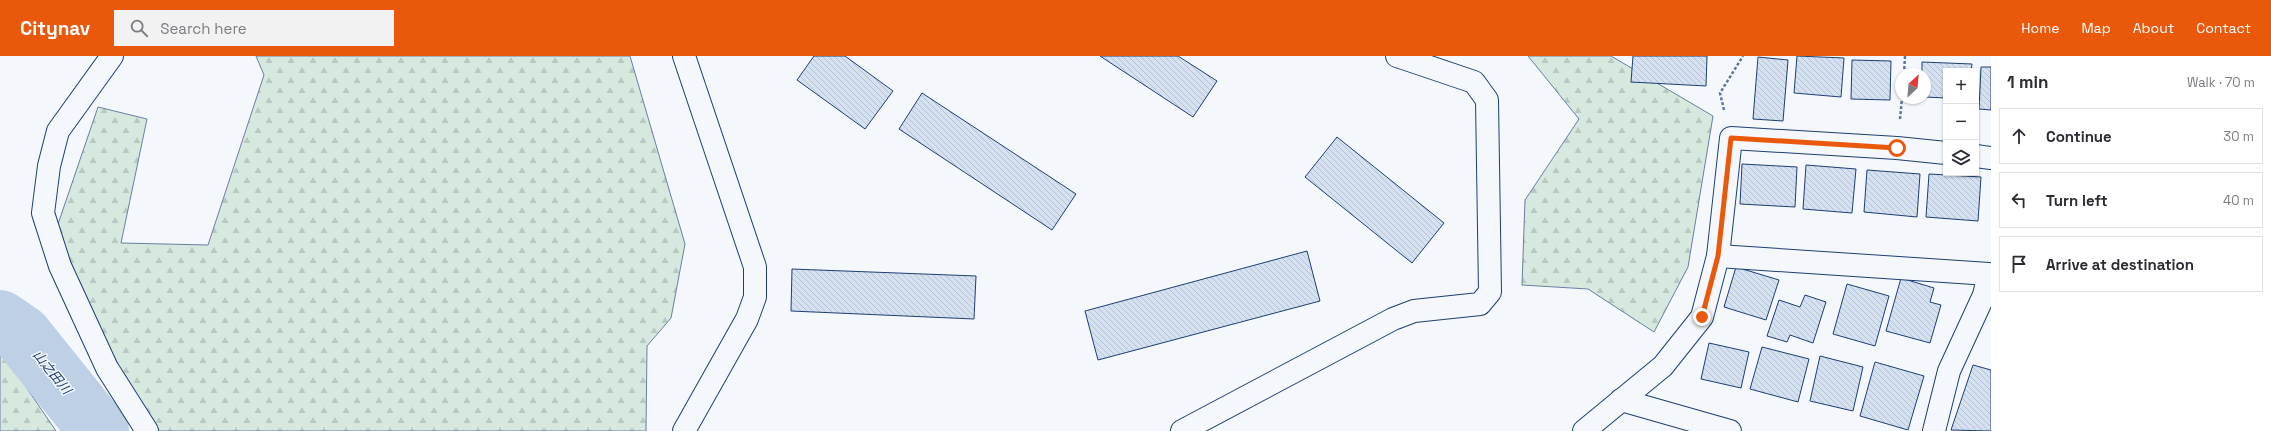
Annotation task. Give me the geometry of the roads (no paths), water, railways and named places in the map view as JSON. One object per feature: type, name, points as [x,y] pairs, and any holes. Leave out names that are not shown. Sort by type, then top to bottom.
[{"type":"street","points":[[112,56],[58,132],[49,166],[43,213],[60,266],[107,368],[147,431]]},
{"type":"street","points":[[684,56],[755,267],[755,297],[746,318],[684,431]]},
{"type":"street","points":[[1182,431],[1393,319],[1414,311],[1480,304],[1490,292],[1487,100],[1474,82],[1397,56]]},
{"type":"street","points":[[1584,431],[1663,366],[1702,317],[1718,256],[1731,138],[1897,148],[1943,153]]},
{"type":"street","points":[[1979,156],[1991,158]]},
{"type":"street","points":[[1718,256],[1989,274],[1984,295],[1949,371],[1934,431]]},
{"type":"street","points":[[1621,400],[1730,431]]},
{"type":"waterway","name":"山之田川","points":[[0,320],[22,335],[99,431]]}]
